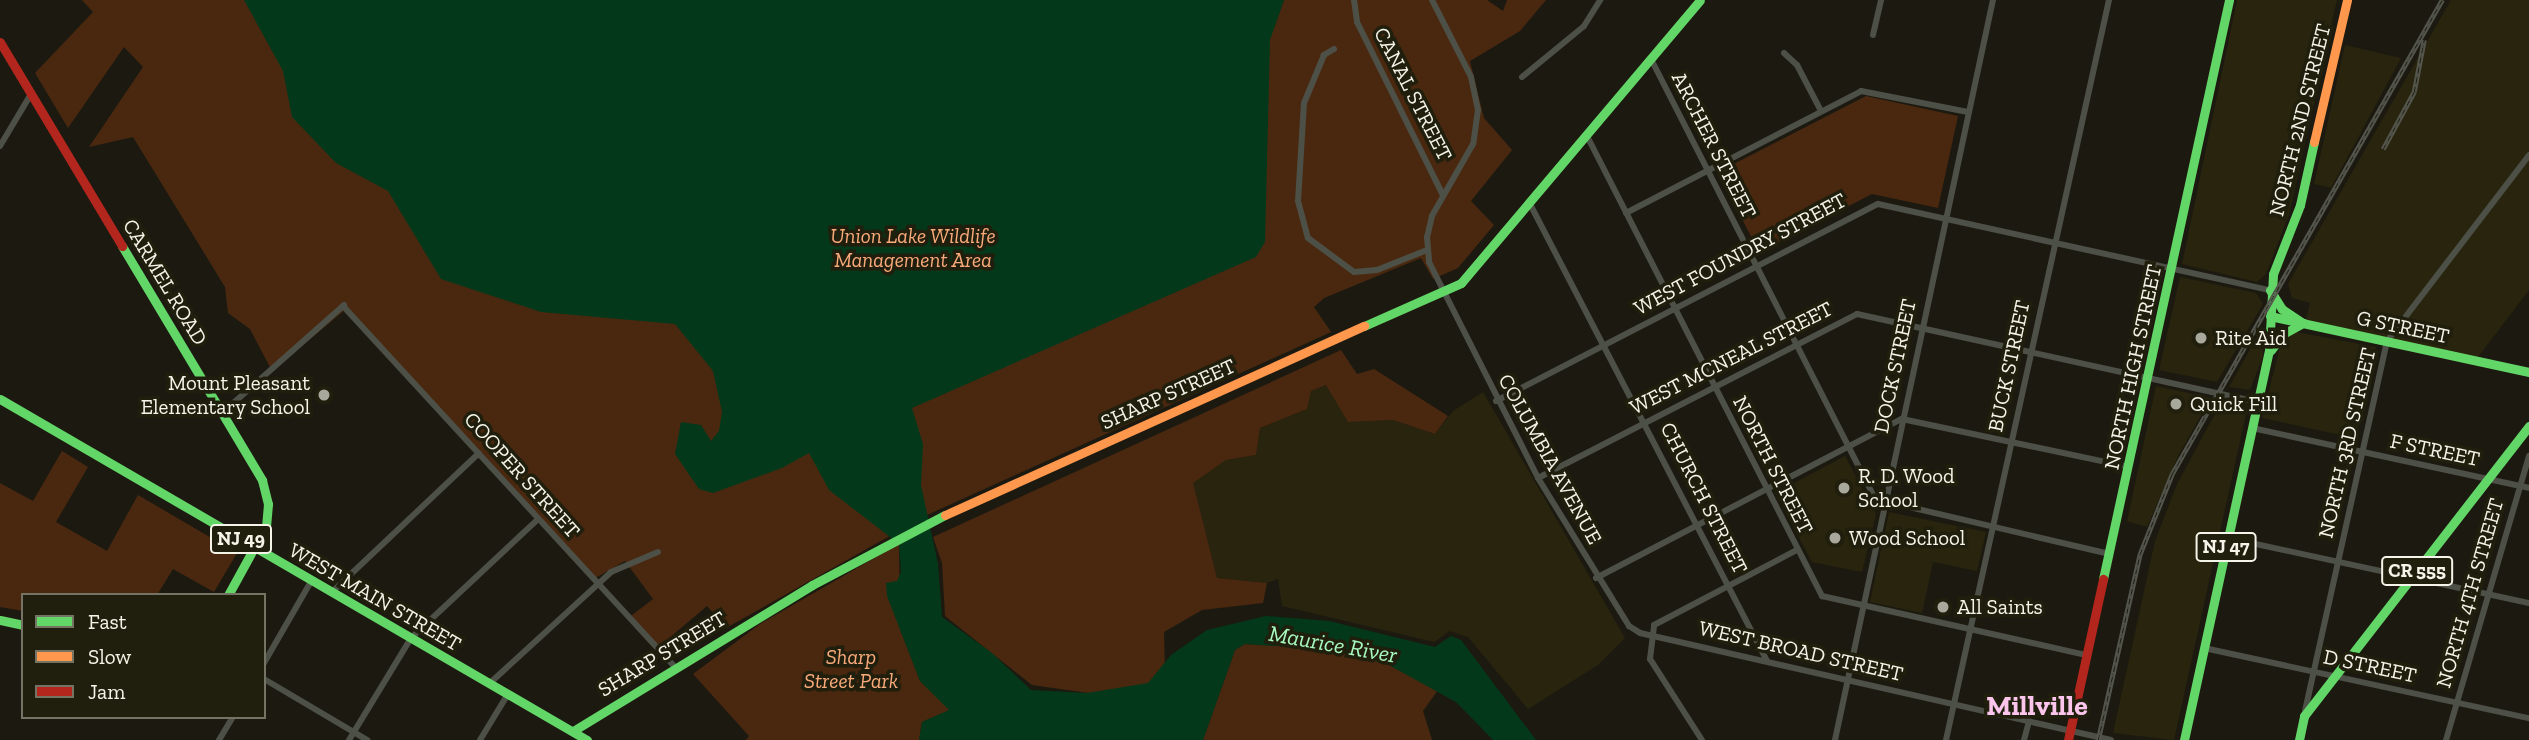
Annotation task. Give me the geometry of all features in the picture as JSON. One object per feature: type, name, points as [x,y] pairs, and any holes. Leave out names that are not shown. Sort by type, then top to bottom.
[{"type":"main road","name":"SHARP STREET","points":[[573,732],[676,668],[922,525],[1467,279],[1700,0]]},
{"type":"main road","name":"NORTH HIGH STREET","points":[[2069,736],[2173,270],[2229,0]]},
{"type":"main road","name":"NORTH 2ND STREET","points":[[2184,740],[2268,354],[2270,290],[2300,205],[2347,0]]},
{"type":"main road","name":"CARMEL ROAD","points":[[0,42],[222,413],[267,495],[268,519],[256,548],[229,593]]},
{"type":"main road","points":[[2268,354],[2283,334],[2303,323],[2282,309],[2270,290]]},
{"type":"main road","name":"G STREET","points":[[2270,316],[2529,372]]},
{"type":"main road","name":"WEST MAIN STREET","points":[[0,399],[587,740]]},
{"type":"main road","name":"CR 555","points":[[2304,716],[2529,426]]},
{"type":"main road","points":[[0,620],[21,625]]},
{"type":"main road","name":"NORTH 3RD STREET","points":[[2299,740],[2304,716]]},
{"type":"street","name":"CANAL STREET","points":[[1354,0],[1352,9],[1443,195]]},
{"type":"street","points":[[1334,48],[1324,55],[1304,103],[1298,201],[1308,238],[1354,272],[1377,270],[1427,250],[1428,230],[1443,195],[1473,144],[1478,110],[1471,77],[1432,0]]},
{"type":"street","points":[[1522,77],[1584,26],[1600,0]]},
{"type":"street","points":[[1873,35],[1881,0]]},
{"type":"street","name":"DOCK STREET","points":[[1835,740],[1920,327],[1993,0]]},
{"type":"street","name":"BUCK STREET","points":[[1947,740],[2109,0]]},
{"type":"street","points":[[1784,53],[1797,65],[1821,111]]},
{"type":"street","name":"ARCHER STREET","points":[[1651,59],[1872,496],[1885,503]]},
{"type":"street","points":[[1626,213],[1821,111],[1868,90],[1968,112]]},
{"type":"street","points":[[0,146],[32,94]]},
{"type":"street","name":"NORTH STREET","points":[[1587,136],[1815,584],[1826,598],[1864,606]]},
{"type":"street","name":"NORTH 3RD STREET","points":[[2304,716],[2387,341],[2529,155]]},
{"type":"street","name":"CHURCH STREET","points":[[1530,205],[1645,421],[1767,661]]},
{"type":"street","name":"WEST FOUNDRY STREET","points":[[1496,401],[1872,205],[2270,290]]},
{"type":"street","name":"COLUMBIA AVENUE","points":[[1427,250],[1443,292],[1496,401],[1538,478],[1596,578],[1629,626],[1640,633]]},
{"type":"street","name":"COOPER STREET","points":[[222,413],[344,305],[676,668]]},
{"type":"street","name":"WEST MCNEAL STREET","points":[[1538,478],[1857,314],[2258,402]]},
{"type":"street","points":[[1596,578],[1902,419],[2129,467]]},
{"type":"street","name":"F STREET","points":[[2252,428],[2529,488]]},
{"type":"street","points":[[332,592],[479,453]]},
{"type":"street","name":"NORTH 4TH STREET","points":[[2446,740],[2529,456]]},
{"type":"street","points":[[1885,503],[2110,554]]},
{"type":"street","points":[[349,740],[411,638],[538,519]]},
{"type":"street","points":[[2228,538],[2529,603]]},
{"type":"street","points":[[1702,740],[1650,659],[1653,636],[1659,620],[1797,550]]},
{"type":"street","points":[[490,683],[613,570],[658,552]]},
{"type":"street","points":[[266,660],[312,580]]},
{"type":"street","points":[[1864,606],[2087,655]]},
{"type":"street","name":"WEST BROAD STREET","points":[[1640,633],[2029,721],[2069,736],[2111,740]]},
{"type":"street","name":"D STREET","points":[[2204,648],[2529,718]]},
{"type":"street","points":[[266,680],[368,740]]},
{"type":"street","points":[[480,740],[508,694]]},
{"type":"street","points":[[219,740],[232,719]]},
{"type":"street","points":[[2024,740],[2029,721]]},
{"type":"shaded area","points":[[2237,0],[2337,0],[2289,215],[2266,274],[2257,282],[2182,264]]},
{"type":"shaded area","points":[[2451,0],[2529,0],[2529,290],[2475,361],[2305,323],[2310,303],[2292,298],[2288,284]]},
{"type":"shaded area","points":[[2345,45],[2401,58],[2331,188],[2314,184]]},
{"type":"shaded area","points":[[2180,277],[2256,293],[2263,304],[2217,382],[2159,370]]},
{"type":"shaded area","points":[[2262,328],[2263,356],[2250,390],[2229,387]]},
{"type":"shaded area","points":[[2296,332],[2376,347],[2355,438],[2262,418],[2281,343]]},
{"type":"shaded area","points":[[1327,385],[1348,422],[1393,420],[1435,434],[1453,411],[1483,392],[1625,638],[1598,665],[1528,709],[1468,637],[1450,631],[1434,642],[1282,606],[1278,579],[1267,583],[1217,578],[1192,483],[1226,460],[1256,455],[1260,428],[1307,409],[1311,391]]},
{"type":"shaded area","points":[[2156,386],[2211,398],[2178,456],[2147,527],[2127,521]]},
{"type":"shaded area","points":[[2223,399],[2248,405],[2174,740],[2113,733],[2155,541],[2177,484]]},
{"type":"shaded area","name":"Wood School","points":[[1845,456],[1876,514],[1862,572],[1812,562],[1775,493]]},
{"type":"shaded area","points":[[1889,512],[1986,532],[1977,571],[1933,562],[1922,613],[1870,602]]},
{"type":"green space","name":"Union Lake Wildlife Management Area","points":[[82,0],[1283,0],[1273,31],[1284,0],[1487,0],[1503,11],[1507,0],[1546,0],[1520,31],[1470,61],[1484,118],[1512,150],[1471,201],[1494,225],[1458,268],[1433,279],[1421,258],[1324,298],[1314,307],[1331,332],[927,515],[726,628],[707,606],[655,650],[627,619],[653,599],[625,561],[592,580],[346,309],[272,371],[250,329],[228,313],[225,287],[133,137],[89,147],[143,67],[124,47],[68,128],[35,73],[93,12]]},
{"type":"green space","points":[[1866,96],[1958,116],[1938,208],[1872,194],[1759,252],[1718,172]]},
{"type":"green space","points":[[1341,350],[1357,374],[1374,369],[1448,416],[1435,434],[1393,420],[1348,422],[1326,385],[1311,391],[1307,409],[1260,428],[1256,455],[1226,460],[1193,483],[1217,578],[1267,583],[1263,603],[1202,610],[1164,632],[1165,676],[1124,698],[1032,685],[945,616],[942,563],[933,537]]},
{"type":"green space","points":[[62,451],[88,467],[56,522],[107,551],[138,495],[237,553],[214,592],[173,569],[158,593],[21,593],[21,611],[0,607],[0,483],[33,501]]},
{"type":"green space","name":"Sharp Street Park","points":[[899,544],[900,629],[920,681],[950,710],[922,722],[919,740],[746,740],[749,736],[693,674],[760,624]]},
{"type":"green space","points":[[1245,644],[1327,649],[1387,664],[1438,690],[1423,711],[1432,740],[1203,740],[1235,650]]},
{"type":"water","name":"Union Lake Wildlife Management Area","points":[[244,0],[1284,0],[1270,40],[1265,242],[1256,257],[912,408],[923,444],[921,485],[938,564],[942,617],[992,653],[1031,690],[1087,693],[1148,683],[1171,655],[1207,630],[1266,616],[1329,621],[1435,647],[1451,636],[1461,640],[1536,740],[1493,740],[1456,702],[1387,664],[1327,649],[1245,644],[1235,650],[1203,740],[919,740],[922,722],[949,710],[920,681],[887,596],[886,583],[897,581],[901,572],[899,544],[829,490],[809,453],[782,468],[713,493],[699,489],[675,454],[681,422],[701,425],[711,441],[719,431],[722,412],[713,371],[675,324],[541,312],[441,279],[388,191],[336,163],[292,117],[283,71]]},
{"type":"railway","points":[[2098,740],[2140,554],[2172,474],[2442,0]]},
{"type":"railway","points":[[2383,149],[2414,92],[2424,40]]},
{"type":"traffic: fast","points":[[1364,326],[1461,283],[1700,0]]},
{"type":"traffic: fast","points":[[2103,579],[2229,0]]},
{"type":"traffic: fast","points":[[2184,740],[2269,351],[2273,274],[2300,205],[2314,142]]},
{"type":"traffic: fast","points":[[122,246],[262,480],[268,504],[266,526],[229,593]]},
{"type":"traffic: fast","points":[[2270,290],[2282,309],[2303,323]]},
{"type":"traffic: fast","points":[[2270,316],[2529,372]]},
{"type":"traffic: fast","points":[[2271,350],[2283,334],[2303,323]]},
{"type":"traffic: fast","points":[[0,399],[587,740]]},
{"type":"traffic: fast","points":[[2299,740],[2304,716],[2529,426]]},
{"type":"traffic: fast","points":[[573,731],[812,585],[945,515]]},
{"type":"traffic: fast","points":[[0,620],[21,625]]},
{"type":"traffic: slow","points":[[2314,142],[2347,0]]},
{"type":"traffic: slow","points":[[945,515],[1364,326]]},
{"type":"traffic: jam","points":[[0,42],[122,246]]},
{"type":"traffic: jam","points":[[2068,740],[2103,579]]},
{"type":"place","name":"Rite Aid","points":[[2201,338]]},
{"type":"place","name":"Mount Pleasant Elementary School","points":[[324,395]]},
{"type":"place","name":"Quick Fill","points":[[2176,404]]},
{"type":"place","name":"R. D. Wood School","points":[[1844,488]]},
{"type":"place","name":"Wood School","points":[[1835,538]]},
{"type":"place","name":"All Saints","points":[[1943,607]]},
{"type":"district","name":"Millville","points":[[2037,706]]},
{"type":"water label","name":"Maurice River","points":[[1333,644]]}]
